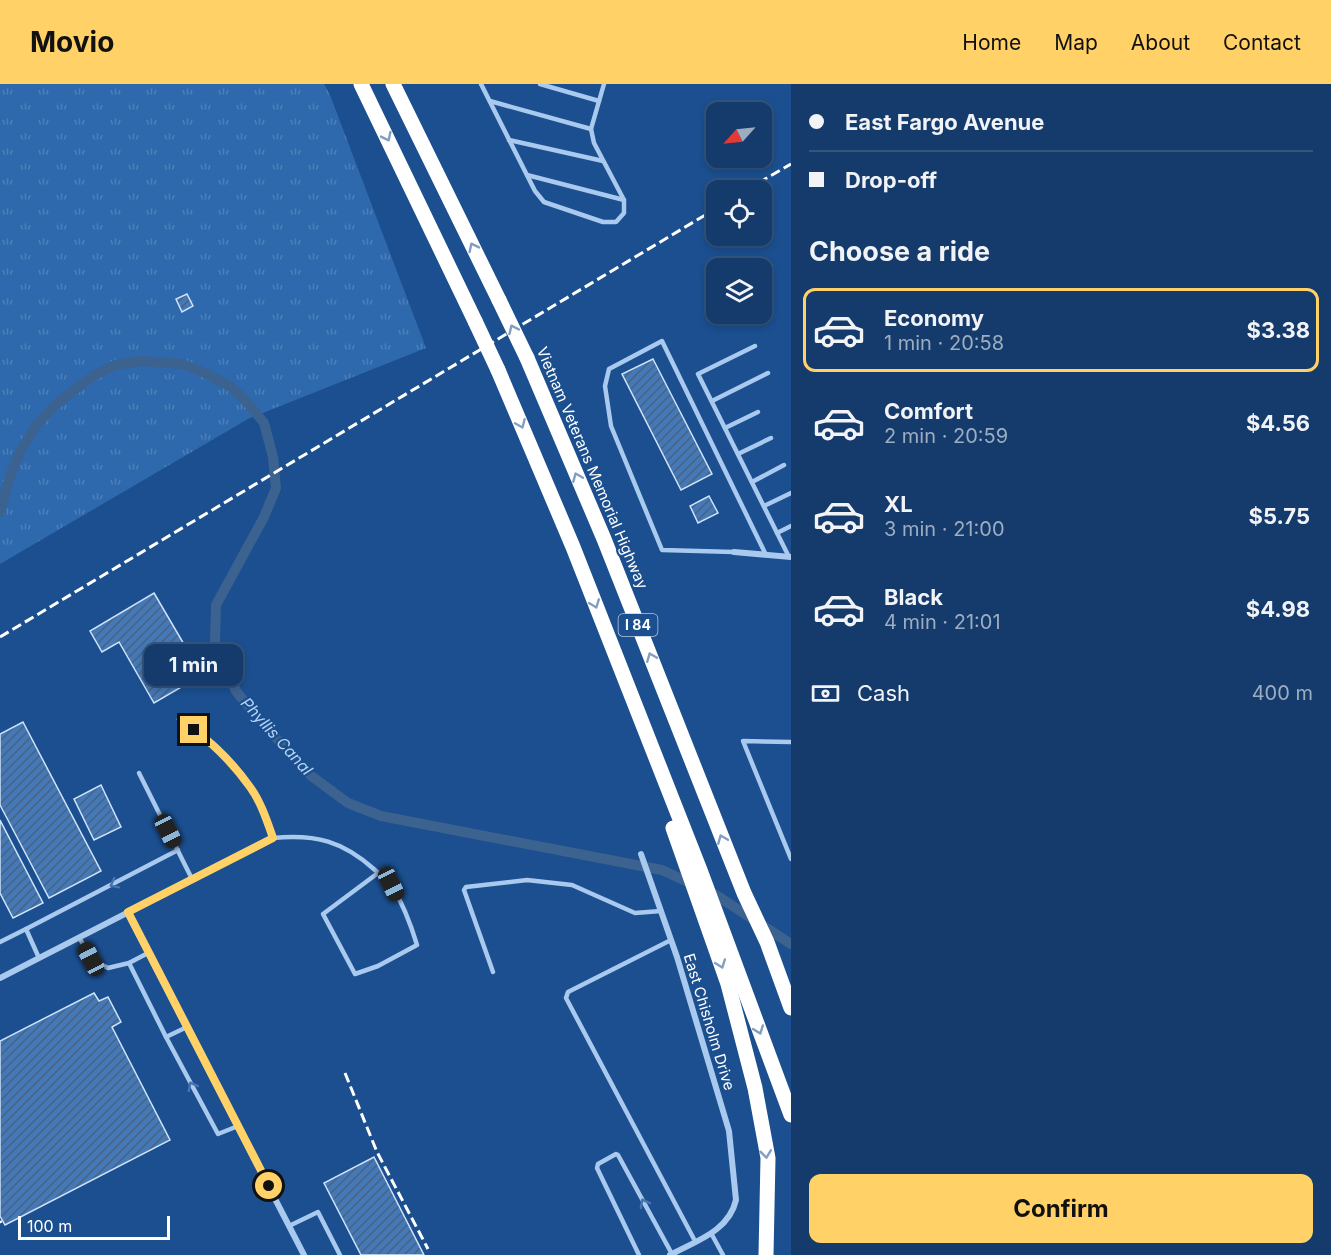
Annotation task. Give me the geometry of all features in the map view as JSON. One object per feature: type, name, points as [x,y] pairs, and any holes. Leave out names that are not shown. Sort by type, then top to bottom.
[{"type":"highway","name":"I 84","points":[[361,84],[498,370],[573,547],[700,870],[791,1115]]},
{"type":"highway","name":"Vietnam Veterans Memorial Highway","points":[[393,84],[527,358],[604,539],[744,893],[767,942],[791,1008]]},
{"type":"highway","points":[[638,712],[683,859],[728,984],[756,1088],[768,1158],[766,1255]]},
{"type":"highway","points":[[767,942],[791,993]]},
{"type":"street","points":[[734,552],[790,557]]},
{"type":"street","points":[[0,978],[273,838]]},
{"type":"street","name":"East Chisholm Drive","points":[[640,854],[671,940],[729,1131],[733,1173],[735,1200],[733,1210],[722,1227],[671,1255]]},
{"type":"street","points":[[128,912],[304,1255]]},
{"type":"lane","points":[[481,84],[535,191],[544,201],[603,222],[616,222],[624,213],[624,200],[594,143],[591,129],[604,84]]},
{"type":"lane","points":[[540,84],[599,101]]},
{"type":"lane","points":[[489,100],[591,129]]},
{"type":"lane","points":[[509,140],[603,161]]},
{"type":"lane","points":[[527,176],[624,200]]},
{"type":"lane","points":[[734,552],[662,550],[611,426],[605,386],[609,369],[662,341],[766,555]]},
{"type":"lane","points":[[755,346],[698,374],[790,557]]},
{"type":"lane","points":[[712,401],[768,374]]},
{"type":"lane","points":[[725,428],[758,412]]},
{"type":"lane","points":[[738,454],[771,438]]},
{"type":"lane","points":[[752,482],[784,465]]},
{"type":"lane","points":[[764,506],[791,493]]},
{"type":"lane","points":[[777,533],[791,526]]},
{"type":"lane","points":[[179,719],[210,741],[250,787],[264,812],[273,838],[296,836],[334,842],[357,854],[391,884],[411,925],[417,945],[378,966],[355,974],[324,914],[378,873]]},
{"type":"lane","points":[[791,742],[743,741],[791,858]]},
{"type":"lane","points":[[139,773],[192,879]]},
{"type":"lane","points":[[0,942],[178,850]]},
{"type":"lane","points":[[493,972],[464,890],[466,887],[527,880],[572,885],[635,913],[661,911]]},
{"type":"lane","points":[[26,930],[39,958]]},
{"type":"lane","points":[[79,937],[91,959],[108,968],[129,963],[148,953]]},
{"type":"lane","points":[[671,940],[568,992],[566,998],[695,1241]]},
{"type":"lane","points":[[129,963],[218,1134],[238,1126]]},
{"type":"lane","points":[[166,1037],[187,1027]]},
{"type":"lane","points":[[639,1255],[597,1168],[598,1164],[616,1154],[671,1255]]},
{"type":"lane","points":[[289,1226],[318,1212],[340,1255]]},
{"type":"lane","points":[[711,1233],[723,1255]]},
{"type":"green space","points":[[0,84],[324,84],[426,348],[248,419],[0,564]]},
{"type":"building","points":[[187,294],[193,306],[182,312],[176,299]]},
{"type":"building","points":[[653,359],[712,474],[681,490],[622,374]]},
{"type":"building","points":[[709,496],[718,513],[698,523],[690,506]]},
{"type":"building","points":[[154,593],[202,675],[154,703],[119,642],[102,652],[90,631]]},
{"type":"building","points":[[23,722],[101,871],[49,898],[0,805],[0,734]]},
{"type":"building","points":[[101,785],[121,827],[94,840],[74,799]]},
{"type":"building","points":[[0,820],[43,903],[13,918],[0,893]]},
{"type":"building","points":[[94,993],[99,1001],[108,997],[121,1022],[112,1027],[170,1140],[5,1225],[0,1216],[0,1041]]},
{"type":"building","points":[[374,1157],[424,1255],[361,1255],[324,1183]]},
{"type":"waterway","name":"Phyllis Canal","points":[[0,512],[10,476],[21,450],[35,427],[53,407],[93,376],[115,365],[140,361],[183,364],[231,387],[264,423],[273,457],[276,488],[264,517],[216,605],[215,642],[236,691],[310,775],[348,803],[381,816],[662,870],[716,895],[791,944]]},
{"type":"railway","points":[[763,180],[791,164]]},
{"type":"railway","points":[[0,637],[706,215]]},
{"type":"railway","points":[[345,1073],[377,1152],[428,1249]]},
{"type":"route","points":[[194,730],[210,741],[250,787],[264,812],[273,838],[128,912],[269,1186]]}]
